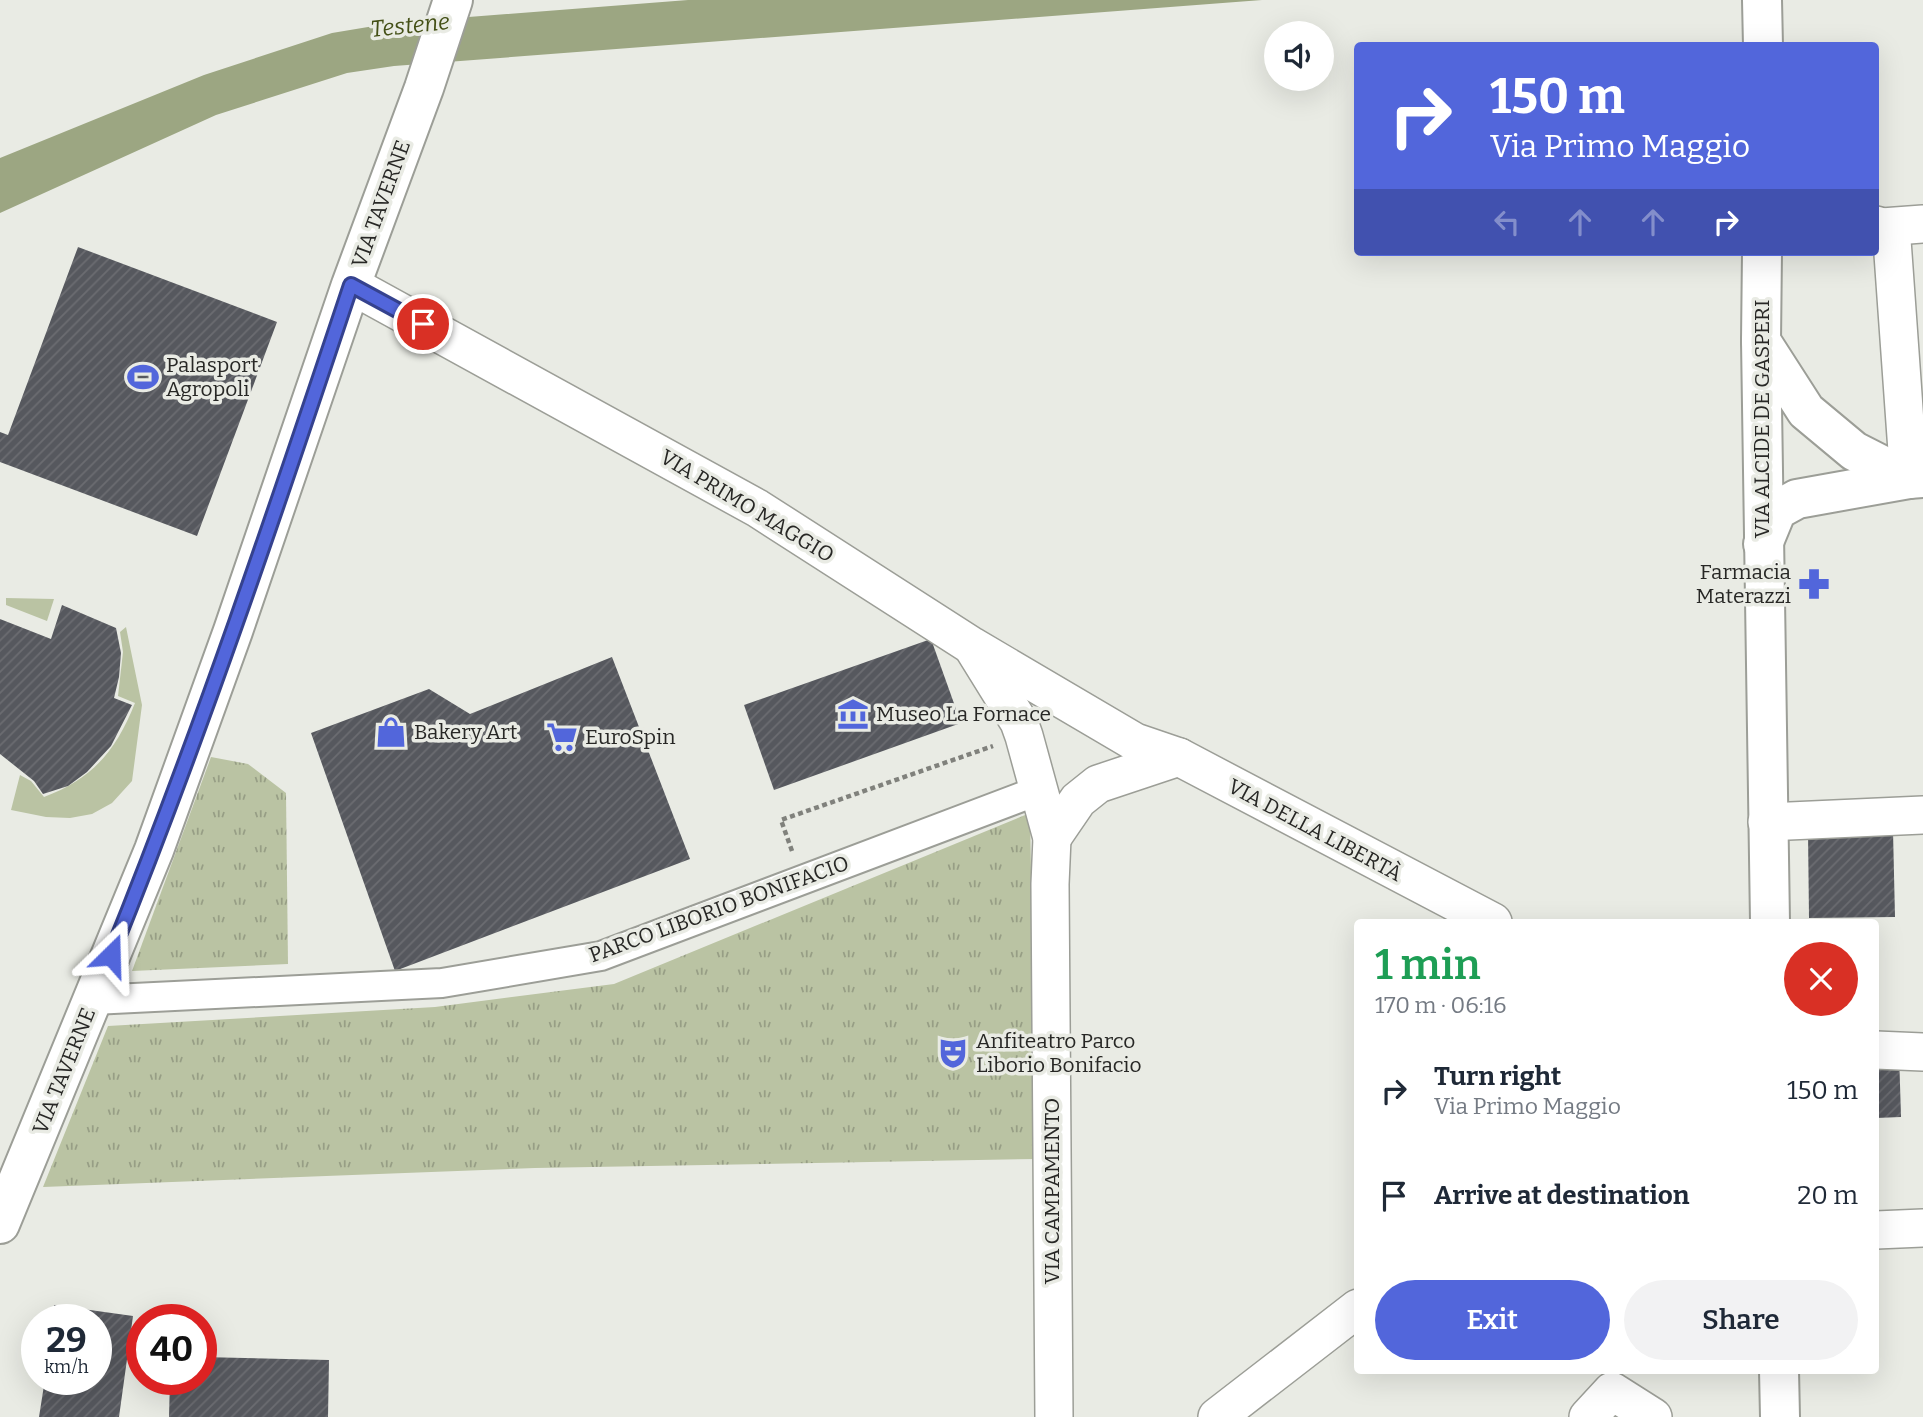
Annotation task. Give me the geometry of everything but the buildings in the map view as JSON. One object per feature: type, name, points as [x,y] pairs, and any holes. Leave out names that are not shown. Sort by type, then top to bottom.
[{"type":"street","name":"VIA TAVERNE","points":[[0,1224],[154,850],[453,0]]},
{"type":"street","points":[[1879,226],[1923,224]]},
{"type":"street","points":[[1879,226],[1892,240],[1916,478]]},
{"type":"street","name":"VIA ALCIDE DE GASPERI","points":[[1762,256],[1763,544],[1770,919]]},
{"type":"street","name":"VIA PRIMO MAGGIO","points":[[351,285],[757,508],[972,646],[1135,742]]},
{"type":"street","points":[[1761,341],[1806,411],[1854,451],[1916,478]]},
{"type":"street","points":[[1763,544],[1777,510],[1797,499],[1916,478]]},
{"type":"street","name":"VIA CAMPAMENTO","points":[[972,646],[1019,722],[1052,838],[1050,884],[1054,1417]]},
{"type":"street","name":"VIA DELLA LIBERTÀ","points":[[1135,742],[1179,757],[1347,848],[1487,919]]},
{"type":"street","points":[[1052,838],[1078,800],[1098,783],[1179,757]]},
{"type":"street","name":"PARCO LIBORIO BONIFACIO","points":[[93,1000],[455,981],[601,956],[1040,790]]},
{"type":"street","points":[[1767,822],[1923,815]]},
{"type":"street","points":[[1879,1050],[1923,1052]]},
{"type":"street","points":[[1879,1230],[1923,1228]]},
{"type":"street","points":[[1217,1417],[1354,1311]]},
{"type":"street","points":[[1779,1374],[1780,1417]]},
{"type":"street","points":[[1588,1417],[1612,1391],[1653,1417]]},
{"type":"path","points":[[802,879],[781,820],[1024,736]]},
{"type":"green space","points":[[6,598],[54,599],[47,621],[6,605]]},
{"type":"green space","points":[[126,627],[142,705],[132,781],[112,803],[92,814],[70,818],[46,817],[11,810],[20,775],[31,781],[44,797],[61,790],[89,772],[120,735],[135,703],[118,696],[123,652],[120,632]]},
{"type":"green space","points":[[211,757],[248,764],[286,793],[288,964],[132,971]]},
{"type":"green space","points":[[1030,813],[1036,1159],[535,1168],[43,1187],[108,1026],[435,1007],[614,984]]},
{"type":"water","name":"Testene","points":[[688,0],[1262,0],[394,66],[347,73],[216,115],[0,213],[0,158],[204,75],[332,33],[392,23]]},
{"type":"place","name":"Palasport Agropoli","points":[[143,377]]},
{"type":"place","name":"Farmacia Materazzi","points":[[1814,584]]},
{"type":"place","name":"Museo La Fornace","points":[[853,714]]},
{"type":"place","name":"Bakery Art","points":[[391,732]]},
{"type":"place","name":"EuroSpin","points":[[562,737]]},
{"type":"place","name":"Anfiteatro Parco Liborio Bonifacio","points":[[953,1053]]},
{"type":"route","points":[[111,955],[154,850],[233,631],[351,285],[423,324]]}]
